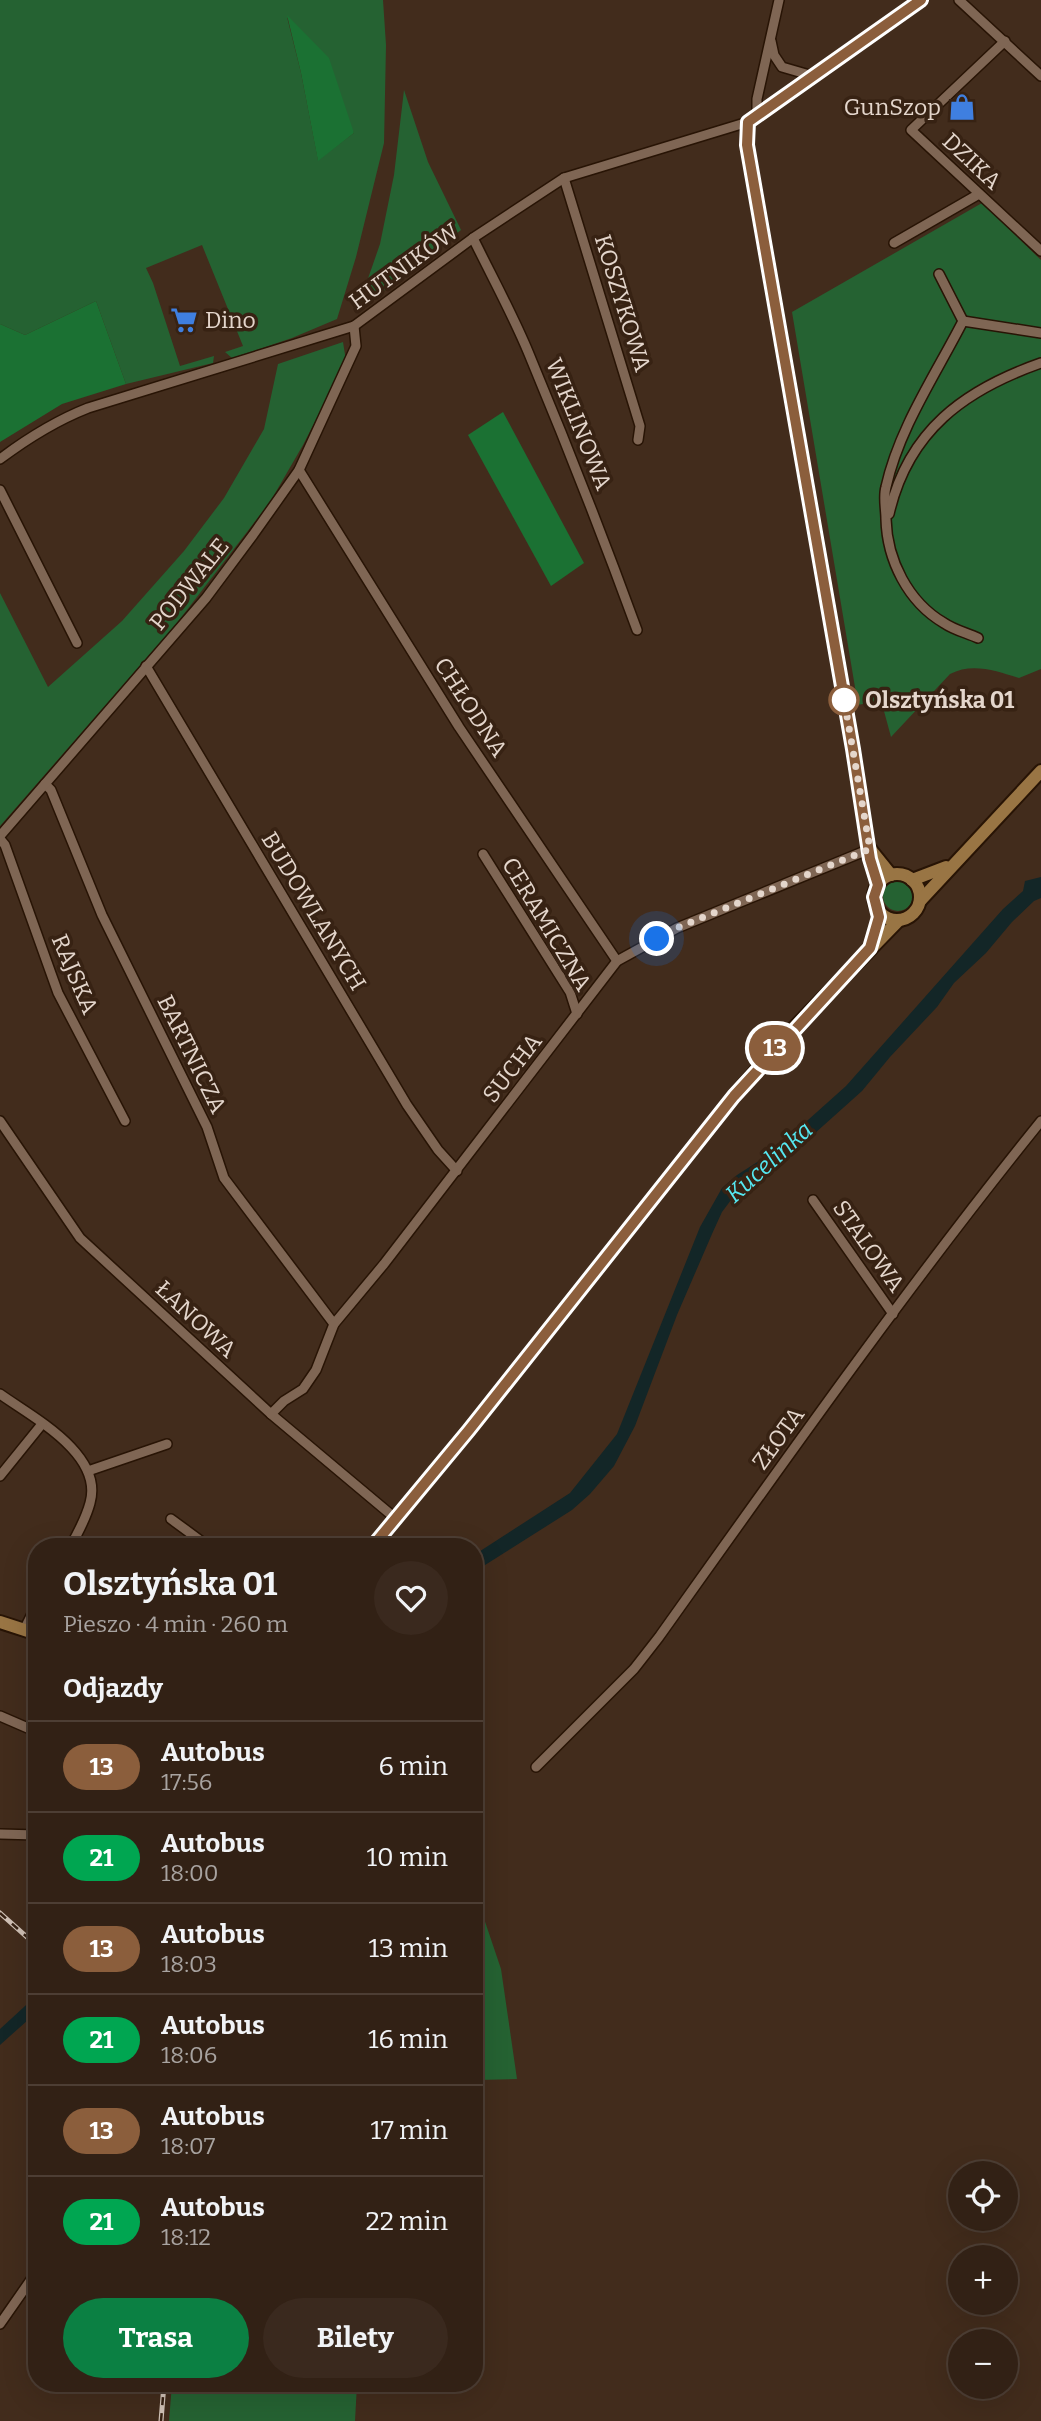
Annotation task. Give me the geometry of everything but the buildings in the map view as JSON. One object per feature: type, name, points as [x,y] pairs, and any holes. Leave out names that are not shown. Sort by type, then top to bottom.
[{"type":"street","points":[[779,0],[747,145],[871,867],[878,885]]},
{"type":"street","points":[[752,118],[921,0]]},
{"type":"street","points":[[959,0],[1041,76]]},
{"type":"street","points":[[771,37],[774,55],[782,67],[813,76]]},
{"type":"street","name":"DZIKA","points":[[1005,41],[911,130],[1041,251]]},
{"type":"street","name":"HUTNIKÓW","points":[[0,459],[60,419],[354,326],[473,238],[564,178],[752,118]]},
{"type":"street","name":"KOSZYKOWA","points":[[564,178],[640,426],[638,440]]},
{"type":"street","points":[[894,243],[979,194]]},
{"type":"street","name":"WIKLINOWA","points":[[473,238],[529,355],[586,493],[637,630]]},
{"type":"street","points":[[939,274],[963,321]]},
{"type":"street","points":[[963,321],[1041,333]]},
{"type":"street","points":[[963,321],[901,441],[885,489],[886,528],[899,574],[916,600],[943,623],[978,638]]},
{"type":"street","name":"PODWALE","points":[[0,837],[206,598],[299,470],[356,346],[354,326]]},
{"type":"street","points":[[886,528],[893,496],[902,473],[925,434],[950,412],[981,391],[1041,363]]},
{"type":"street","name":"CHŁODNA","points":[[299,470],[459,727],[618,961]]},
{"type":"street","points":[[0,490],[77,643]]},
{"type":"street","name":"BUDOWLANYCH","points":[[146,666],[407,1105],[438,1150],[457,1171]]},
{"type":"street","points":[[379,1538],[478,1420],[734,1096],[870,948],[899,920],[912,914],[950,866],[1041,771]]},
{"type":"street","name":"BARTNICZA","points":[[45,784],[51,790],[102,915],[207,1127],[224,1178],[334,1324]]},
{"type":"street","name":"RAJSKA","points":[[0,837],[58,993],[125,1121]]},
{"type":"street","points":[[870,849],[891,875]]},
{"type":"street","name":"SUCHA","points":[[271,1414],[284,1401],[303,1389],[316,1370],[334,1324],[457,1171],[618,961],[677,928],[870,849]]},
{"type":"street","name":"CERAMICZNA","points":[[483,854],[569,992],[577,1014]]},
{"type":"street","points":[[912,880],[950,866]]},
{"type":"street","points":[[870,948],[879,910],[874,897],[878,885],[885,878],[891,875],[906,876],[917,886],[920,901]]},
{"type":"street","points":[[879,910],[891,919],[899,920]]},
{"type":"street","name":"ŁANOWA","points":[[0,1121],[80,1238],[271,1414],[395,1518]]},
{"type":"street","name":"ZŁOTA","points":[[536,1767],[634,1668],[659,1637],[804,1433],[1041,1121]]},
{"type":"street","name":"STALOWA","points":[[813,1200],[894,1314]]},
{"type":"street","points":[[0,1394],[72,1447],[88,1471],[91,1501],[74,1538]]},
{"type":"street","points":[[0,1476],[41,1424]]},
{"type":"street","points":[[88,1471],[167,1444]]},
{"type":"street","points":[[171,1519],[197,1538]]},
{"type":"street","points":[[0,1622],[28,1631]]},
{"type":"street","points":[[0,1716],[28,1728]]},
{"type":"street","points":[[0,1834],[28,1835]]},
{"type":"street","points":[[0,2324],[28,2285]]},
{"type":"green space","points":[[0,0],[383,0],[386,45],[384,143],[356,257],[337,319],[292,338],[232,358],[225,352],[243,346],[202,245],[146,268],[180,366],[214,356],[213,363],[126,384],[96,301],[25,335],[0,324]],"holes":[[[287,17],[354,133],[318,160]]]},
{"type":"green space","points":[[287,15],[329,58],[354,133],[318,161],[301,73]]},
{"type":"green space","points":[[404,90],[428,162],[461,230],[356,313],[380,244],[394,175]]},
{"type":"green space","points":[[982,203],[1041,260],[1041,669],[1019,678],[993,670],[958,670],[950,674],[891,737],[881,700],[858,705],[792,312]]},
{"type":"green space","points":[[96,301],[126,384],[62,404],[0,442],[0,324],[25,335]]},
{"type":"green space","points":[[343,342],[346,361],[270,502],[173,628],[0,826],[0,593],[48,687],[122,621],[184,551],[224,498],[264,429],[278,364]]},
{"type":"green space","points":[[503,412],[584,563],[551,586],[468,435]]},
{"type":"green space","points":[[898,881],[909,885],[913,896],[909,907],[898,911],[887,907],[883,896],[887,885]]},
{"type":"green space","points":[[483,1916],[501,1969],[517,2079],[483,2080]]},
{"type":"green space","points":[[171,2392],[357,2392],[355,2421],[169,2421]]},
{"type":"water","name":"Kucelinka","points":[[1041,877],[1041,898],[1034,901],[1012,922],[986,953],[954,983],[937,1007],[862,1091],[795,1151],[747,1184],[722,1212],[677,1315],[635,1426],[614,1466],[572,1510],[483,1566],[483,1549],[570,1493],[617,1434],[700,1227],[722,1188],[770,1154],[846,1086],[1003,909],[1023,891],[1025,881]]},
{"type":"water","points":[[28,2003],[28,2020],[0,2045],[0,2029]]},
{"type":"railway","points":[[0,1913],[28,1938]]},
{"type":"railway","points":[[161,2421],[163,2392]]},
{"type":"bus line","name":"13","points":[[379,1538],[469,1430],[734,1096],[789,1033],[870,948],[879,917],[874,897],[878,885],[871,867],[853,749],[747,145],[747,130],[748,122],[921,0]]},
{"type":"place","name":"GunSzop","points":[[962,107]]},
{"type":"place","name":"Dino","points":[[184,320]]},
{"type":"place","name":"Olsztyńska 01","points":[[844,700]]},
{"type":"route","points":[[657,939],[677,928],[870,849],[843,693],[844,700]]}]
